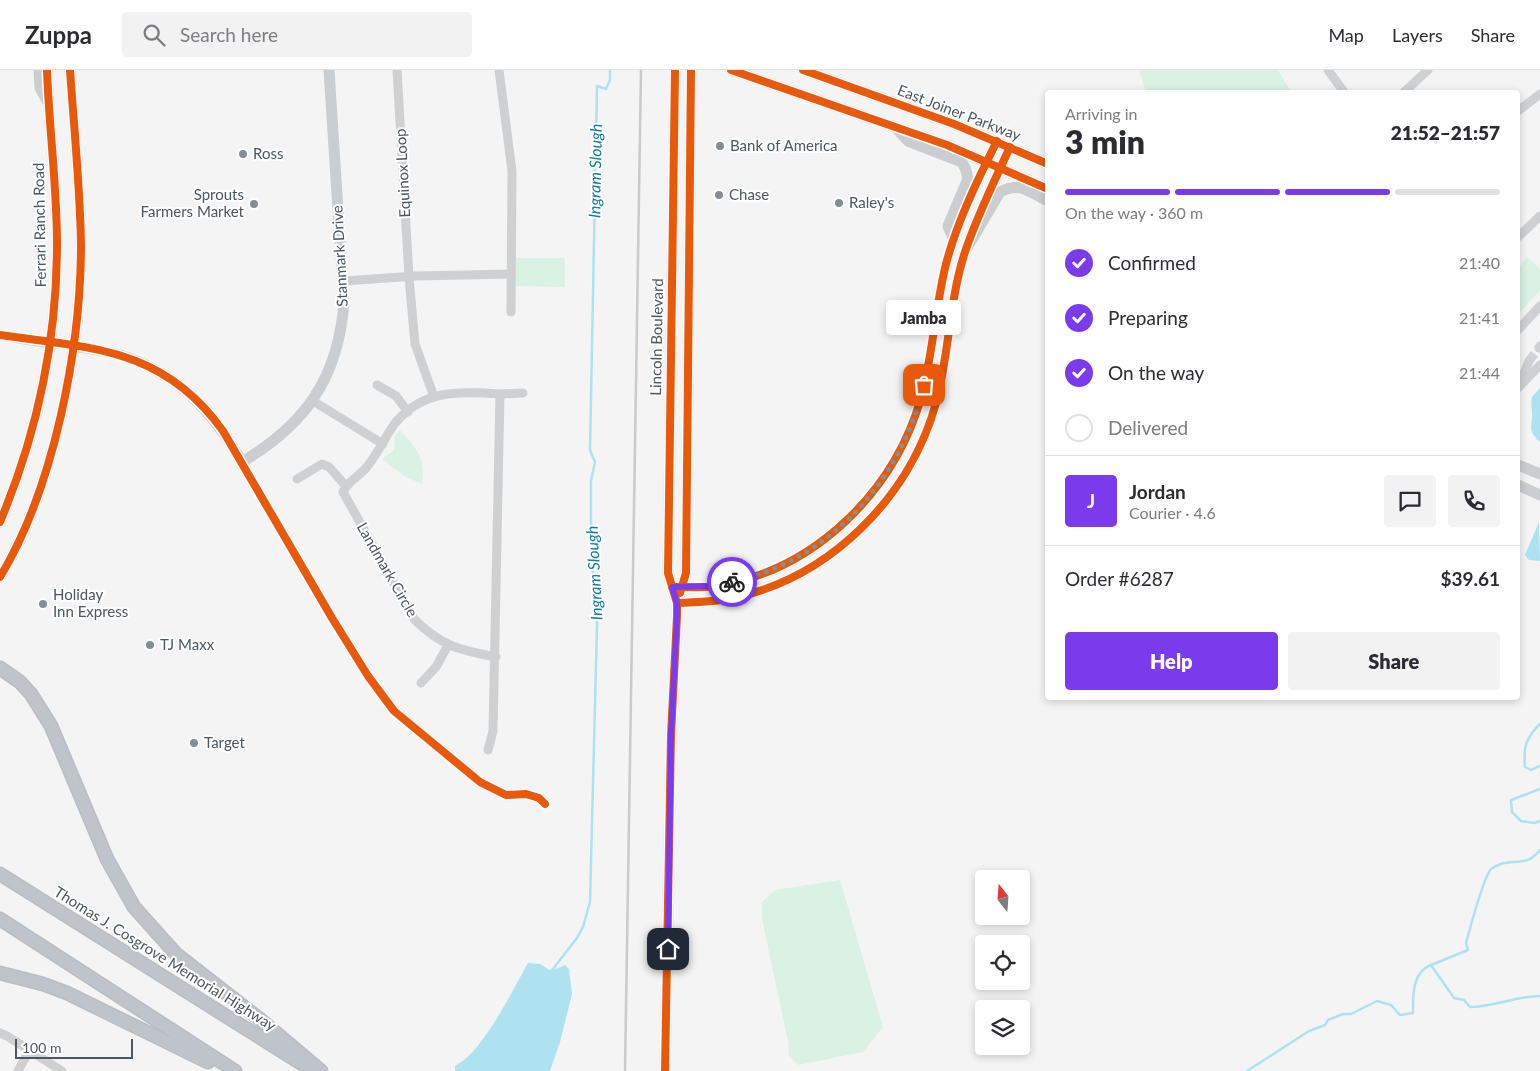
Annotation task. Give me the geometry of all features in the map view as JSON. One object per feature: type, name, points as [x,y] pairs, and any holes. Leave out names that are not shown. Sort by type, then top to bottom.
[{"type":"highway","points":[[0,668],[20,682],[31,694],[51,726],[107,859],[134,907],[176,954],[262,1021],[321,1071]]},
{"type":"highway","name":"Thomas J. Cosgrove Memorial Highway","points":[[0,874],[313,1071]]},
{"type":"highway","points":[[0,919],[235,1071]]},
{"type":"highway","points":[[0,973],[16,975],[67,994],[227,1071]]},
{"type":"main road","points":[[39,70],[40,88],[48,102]]},
{"type":"main road","name":"Ferrari Ranch Road","points":[[0,522],[26,453],[37,410],[50,343],[57,244],[48,102],[48,70]]},
{"type":"main road","points":[[0,577],[25,528],[38,494],[60,416],[73,346],[79,294],[81,244],[70,70]]},
{"type":"main road","name":"Stanmark Drive","points":[[73,346],[125,356],[172,380],[214,418],[242,462],[280,436],[301,415],[313,401],[329,370],[339,339],[344,303],[329,70]]},
{"type":"main road","name":"Lincoln Boulevard","points":[[665,1071],[671,735],[677,603],[677,587],[668,569],[674,70]]},
{"type":"main road","name":"Lincoln Boulevard","points":[[677,587],[686,574],[690,70]]},
{"type":"main road","points":[[731,70],[947,146],[1045,188]]},
{"type":"main road","name":"East Joiner Parkway","points":[[803,70],[997,141],[1045,163]]},
{"type":"main road","points":[[896,128],[908,141],[962,162],[968,179],[948,226],[954,240]]},
{"type":"main road","points":[[967,248],[1000,192],[1017,186],[1045,200]]},
{"type":"main road","points":[[0,335],[50,343]]},
{"type":"main road","points":[[1520,466],[1540,474]]},
{"type":"main road","points":[[1520,487],[1540,495]]},
{"type":"street","name":"Equinox Loop","points":[[397,70],[409,277],[415,344],[434,397]]},
{"type":"street","points":[[499,70],[512,171],[510,312]]},
{"type":"street","points":[[1328,70],[1343,90]]},
{"type":"street","points":[[1406,90],[1428,70]]},
{"type":"street","points":[[1520,109],[1540,94]]},
{"type":"street","points":[[677,587],[711,586],[730,583],[751,578],[787,563],[838,528],[856,512],[880,484],[900,451],[920,400],[941,287],[954,240],[997,141]]},
{"type":"street","points":[[677,603],[733,598],[755,592],[794,576],[829,555],[846,542],[881,507],[906,472],[925,434],[936,403],[956,289],[967,248],[1010,147]]},
{"type":"street","points":[[1520,235],[1540,216]]},
{"type":"street","points":[[343,281],[511,274]]},
{"type":"street","points":[[1520,328],[1540,306]]},
{"type":"street","points":[[50,343],[73,346]]},
{"type":"street","points":[[1520,384],[1530,361]]},
{"type":"street","points":[[1520,386],[1540,365]]},
{"type":"street","points":[[377,385],[396,396],[408,412]]},
{"type":"street","points":[[297,479],[322,464],[329,467],[346,486],[366,468],[397,422],[422,402],[434,397],[463,391],[500,394],[523,393]]},
{"type":"street","points":[[488,750],[494,731],[500,394]]},
{"type":"street","points":[[313,401],[383,444]]},
{"type":"street","name":"Landmark Circle","points":[[346,486],[343,492],[345,499],[414,618],[424,629],[458,650],[496,657]]},
{"type":"street","points":[[421,683],[436,667],[448,645]]},
{"type":"street","points":[[0,1033],[62,1071]]},
{"type":"street","points":[[18,1071],[29,1051]]},
{"type":"green space","points":[[1139,70],[1278,70],[1290,90],[1145,90]]},
{"type":"green space","points":[[1527,257],[1540,269],[1540,291],[1520,312],[1520,266]]},
{"type":"green space","points":[[516,258],[565,258],[565,287],[516,286]]},
{"type":"green space","points":[[400,430],[415,448],[421,460],[422,484],[404,476],[382,459],[394,450],[395,436]]},
{"type":"green space","points":[[840,880],[883,1027],[863,1052],[798,1065],[789,1055],[788,1041],[762,919],[762,902],[775,890]]},
{"type":"water","points":[[1540,388],[1540,442],[1532,432],[1531,403],[1532,397]]},
{"type":"water","points":[[1539,522],[1540,561],[1529,560],[1525,555]]},
{"type":"water","points":[[528,963],[540,964],[551,971],[565,965],[569,969],[572,994],[560,1042],[550,1071],[455,1071],[455,1066],[466,1059],[486,1035]]},
{"type":"waterway","name":"Ingram Slough","points":[[549,974],[577,938],[583,927],[590,902],[598,586],[591,567],[591,481],[595,462],[590,450],[597,86],[606,89],[610,80],[610,70]]},
{"type":"waterway","points":[[1540,724],[1526,743],[1524,760],[1525,767],[1531,770],[1540,766]]},
{"type":"waterway","points":[[1540,789],[1511,800],[1512,812],[1521,821],[1535,823],[1540,821]]},
{"type":"waterway","points":[[1431,965],[1468,950],[1466,943],[1484,882],[1491,869],[1504,863],[1528,860],[1540,850]]},
{"type":"waterway","points":[[1247,1071],[1309,1031],[1325,1025],[1328,1020],[1343,1014],[1351,1014],[1377,1001],[1391,1005],[1400,1015],[1413,1013],[1417,979],[1420,973],[1431,965],[1454,998],[1464,1000],[1470,1007],[1540,996]]},
{"type":"tunnel","points":[[1529,361],[1539,348]]},
{"type":"railway","points":[[625,1071],[641,70]]},
{"type":"cycle path","points":[[0,522],[25,455],[34,420],[49,351],[53,315],[57,222],[47,70]]},
{"type":"cycle path","points":[[0,577],[19,541],[35,502],[61,416],[70,372],[80,285],[81,244],[70,70]]},
{"type":"cycle path","points":[[665,1071],[671,735],[677,616],[677,603],[668,573],[675,70]]},
{"type":"cycle path","points":[[680,593],[686,573],[691,70]]},
{"type":"cycle path","points":[[731,70],[947,145],[1045,188]]},
{"type":"cycle path","points":[[803,70],[954,124],[1045,163]]},
{"type":"cycle path","points":[[672,587],[717,586],[753,577],[786,563],[817,544],[846,521],[870,495],[892,465],[909,432],[921,398],[942,281],[951,248],[968,202],[997,141]]},
{"type":"cycle path","points":[[677,603],[733,598],[768,588],[802,572],[833,553],[861,529],[886,501],[907,471],[924,438],[940,385],[955,292],[964,255],[1010,147]]},
{"type":"cycle path","points":[[0,335],[95,349],[124,357],[151,368],[176,383],[200,404],[223,431],[332,618],[368,676],[394,711],[480,782],[506,795],[526,794],[539,798],[545,804]]},
{"type":"way so far","points":[[732,582],[751,578],[787,563],[828,536],[856,512],[880,484],[900,451],[915,416],[924,385]]},
{"type":"place","name":"Bank of America","points":[[720,146]]},
{"type":"place","name":"Ross","points":[[243,154]]},
{"type":"place","name":"Chase","points":[[719,195]]},
{"type":"place","name":"Raley's","points":[[839,203]]},
{"type":"place","name":"Sprouts Farmers Market","points":[[254,204]]},
{"type":"place","name":"Jamba","points":[[924,385]]},
{"type":"place","name":"Holiday Inn Express","points":[[43,604]]},
{"type":"place","name":"TJ Maxx","points":[[150,645]]},
{"type":"place","name":"Target","points":[[194,743]]},
{"type":"route","points":[[668,949],[671,735],[677,616],[677,603],[672,587],[711,586],[732,582]]}]
